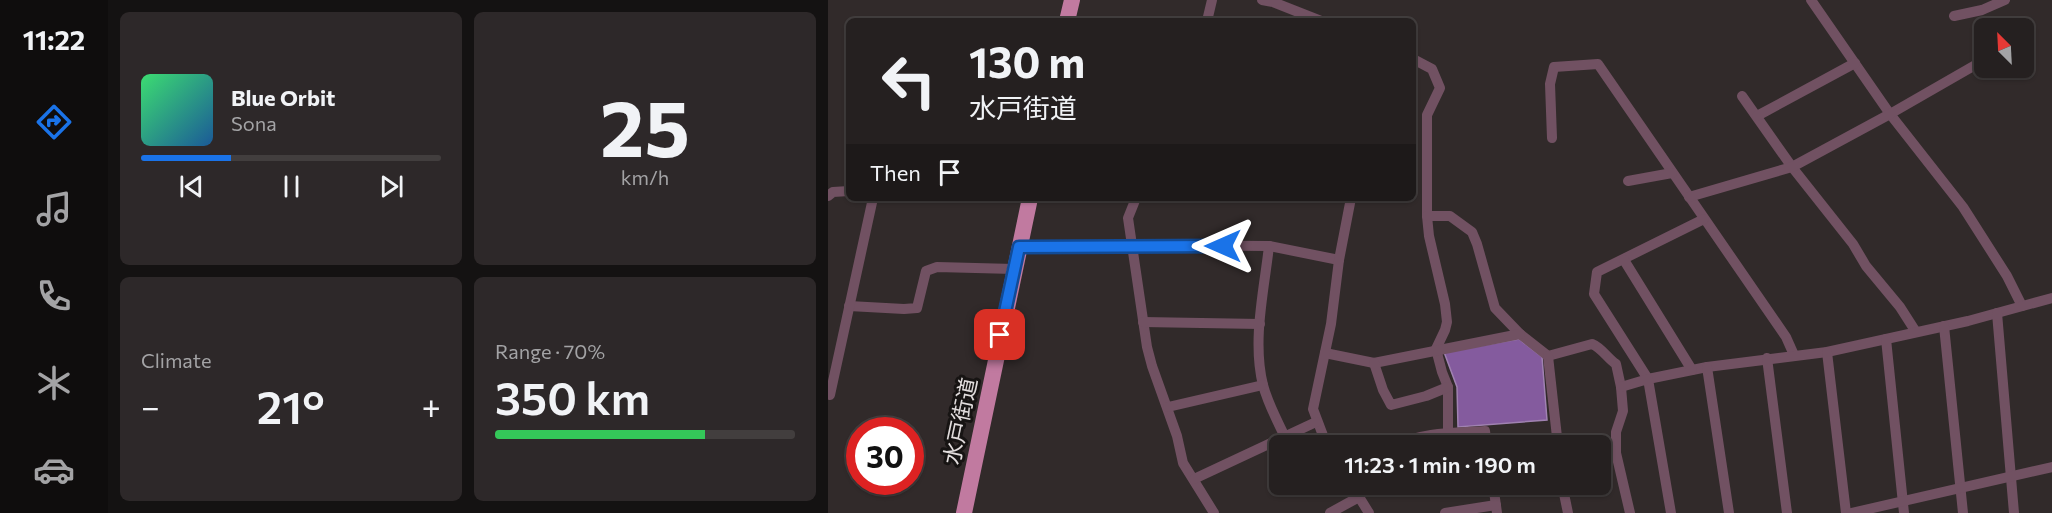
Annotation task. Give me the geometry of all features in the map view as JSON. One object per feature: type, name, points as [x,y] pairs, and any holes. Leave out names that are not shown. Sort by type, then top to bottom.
[{"type":"highway","points":[[1068,18],[1072,0]]},
{"type":"highway","name":"水戸街道","points":[[964,513],[1029,201]]},
{"type":"street","points":[[1208,18],[1212,0]]},
{"type":"street","points":[[1262,0],[1313,18]]},
{"type":"street","points":[[1811,0],[1890,114],[1963,207],[2007,276],[2022,306]]},
{"type":"street","points":[[1954,16],[1982,10],[2005,0]]},
{"type":"street","points":[[1416,61],[1432,69],[1440,88],[1427,115],[1427,216],[1447,322],[1436,349],[1448,387],[1448,434]]},
{"type":"street","points":[[1756,116],[1855,63]]},
{"type":"street","points":[[1552,138],[1550,84],[1554,67],[1598,64],[1786,337],[1794,355]]},
{"type":"street","points":[[1689,197],[1792,167],[1974,66]]},
{"type":"street","points":[[1742,96],[1792,167],[1853,244],[1866,266],[1900,307],[1916,332]]},
{"type":"street","points":[[1628,181],[1672,173]]},
{"type":"street","points":[[828,195],[833,192],[846,191]]},
{"type":"street","points":[[830,395],[872,201]]},
{"type":"street","points":[[1135,201],[1128,218],[1147,347],[1168,407],[1183,463],[1214,513]]},
{"type":"street","points":[[1322,435],[1312,409],[1325,353],[1339,260],[1351,201]]},
{"type":"street","points":[[1427,216],[1450,216],[1472,232],[1495,308],[1520,334],[1548,356],[1557,435]]},
{"type":"street","points":[[1671,513],[1648,380],[1594,294],[1597,272],[1704,219]]},
{"type":"street","points":[[1019,247],[1269,246],[1339,260]]},
{"type":"street","points":[[1269,246],[1260,324],[1259,364],[1269,403],[1284,435]]},
{"type":"street","points":[[1624,260],[1692,370]]},
{"type":"street","points":[[849,306],[917,308],[926,270],[937,267],[1014,269]]},
{"type":"street","points":[[1621,387],[1707,367],[1827,352],[1944,326],[2052,298]]},
{"type":"street","points":[[1997,313],[2014,513]]},
{"type":"street","points":[[1143,322],[1260,324]]},
{"type":"street","points":[[1944,326],[1963,513]]},
{"type":"street","points":[[1325,353],[1374,363],[1520,334]]},
{"type":"street","points":[[1886,339],[1904,507]]},
{"type":"street","points":[[1548,356],[1592,344],[1598,346],[1608,360],[1616,364],[1623,411],[1616,432],[1616,453],[1630,513]]},
{"type":"street","points":[[1827,352],[1846,513]]},
{"type":"street","points":[[1767,358],[1787,513]]},
{"type":"street","points":[[1374,363],[1391,405],[1426,396],[1448,387]]},
{"type":"street","points":[[1707,367],[1729,513]]},
{"type":"street","points":[[1168,407],[1263,385]]},
{"type":"street","points":[[1289,435],[1317,422]]},
{"type":"street","points":[[1439,435],[1485,431],[1486,435]]},
{"type":"street","points":[[1194,479],[1269,444]]},
{"type":"street","points":[[1851,513],[1904,507],[1960,489],[2052,467]]},
{"type":"street","points":[[1564,495],[1568,513]]},
{"type":"street","points":[[1330,513],[1359,496],[1370,513]]},
{"type":"street","points":[[1445,513],[1496,509]]},
{"type":"shaded area","points":[[1519,339],[1542,357],[1547,420],[1458,427],[1457,387],[1444,352]]},
{"type":"route","points":[[1000,335],[1019,247],[1223,246]]}]
